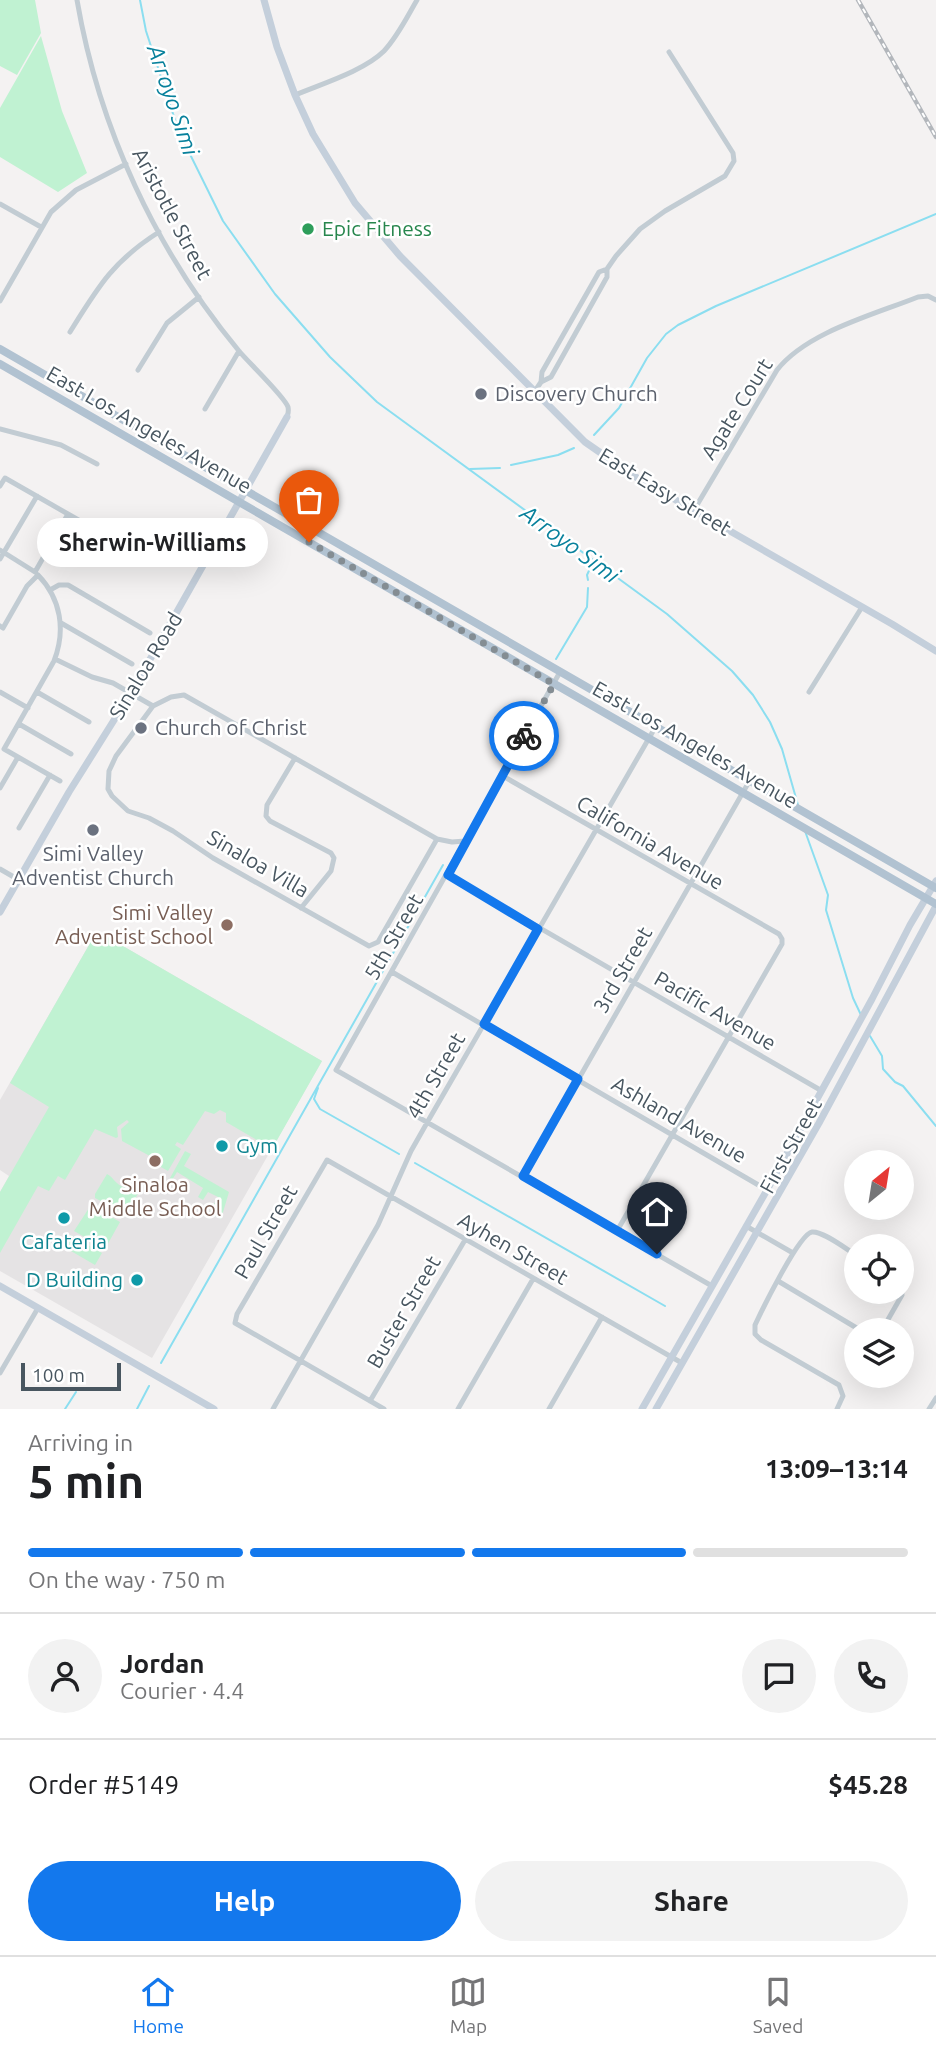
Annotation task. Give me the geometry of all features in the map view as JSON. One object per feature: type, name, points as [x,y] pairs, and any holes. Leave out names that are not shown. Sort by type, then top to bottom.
[{"type":"main road","name":"East Los Angeles Avenue","points":[[0,349],[935,885]]},
{"type":"main road","name":"East Los Angeles Avenue","points":[[0,365],[936,905]]},
{"type":"street","name":"Aristotle Street","points":[[77,0],[93,73],[126,164],[159,232],[199,297],[239,351],[286,404],[287,418]]},
{"type":"street","name":"East Easy Street","points":[[264,0],[277,47],[295,95],[333,168],[376,230],[585,442],[603,457],[936,651]]},
{"type":"street","points":[[295,95],[368,63],[383,51],[399,31],[417,0]]},
{"type":"street","points":[[535,391],[541,382],[542,372],[599,272],[607,269],[640,229],[725,176],[734,161],[733,153],[670,52]]},
{"type":"street","points":[[0,301],[51,212],[88,182],[126,164]]},
{"type":"street","points":[[0,204],[41,227]]},
{"type":"street","points":[[70,332],[112,268],[125,255],[159,232]]},
{"type":"street","points":[[541,382],[551,377],[607,277],[607,269]]},
{"type":"street","name":"Agate Court","points":[[694,510],[777,370],[793,353],[813,340],[918,297],[928,296],[936,300]]},
{"type":"street","points":[[138,370],[167,323],[199,297]]},
{"type":"street","points":[[577,310],[586,315]]},
{"type":"street","points":[[205,409],[239,351]]},
{"type":"street","name":"Sinaloa Road","points":[[0,912],[69,792],[132,694],[287,418]]},
{"type":"street","points":[[0,429],[61,445],[97,464]]},
{"type":"street","points":[[0,486],[5,478],[82,522]]},
{"type":"street","points":[[0,559],[2,551],[37,496]]},
{"type":"street","points":[[0,626],[3,628],[68,514]]},
{"type":"street","points":[[2,551],[36,573],[50,590],[59,610],[61,623],[60,647],[55,659],[4,749],[60,781]]},
{"type":"street","points":[[50,590],[59,585],[68,585],[150,632]]},
{"type":"street","points":[[809,692],[862,607]]},
{"type":"street","points":[[61,623],[132,664]]},
{"type":"street","points":[[55,659],[92,677],[109,681],[153,706],[171,697],[184,695],[437,839],[466,841]]},
{"type":"street","name":"5th Street","points":[[428,1121],[336,1070],[561,672]]},
{"type":"street","points":[[0,692],[28,708]]},
{"type":"street","points":[[37,692],[89,722]]},
{"type":"street","name":"Sinaloa Villa","points":[[153,706],[116,756],[109,771],[108,789],[112,796],[128,811],[173,831],[213,858],[364,944],[373,945],[378,942],[437,839]]},
{"type":"street","points":[[19,724],[71,754]]},
{"type":"street","name":"4th Street","points":[[273,1409],[378,1225],[390,1195],[428,1121],[656,726]]},
{"type":"street","points":[[0,788],[18,757]]},
{"type":"street","points":[[295,758],[267,805],[266,816],[270,821],[331,853],[334,858],[331,871],[301,908]]},
{"type":"street","points":[[19,828],[50,775]]},
{"type":"street","name":"California Avenue","points":[[502,775],[779,934],[782,944],[727,1037]]},
{"type":"street","name":"3rd Street","points":[[523,1176],[750,780]]},
{"type":"street","points":[[0,869],[19,880]]},
{"type":"street","name":"Pacific Avenue","points":[[448,875],[822,1091]]},
{"type":"street","name":"First Street","points":[[642,1409],[767,1190],[935,885]]},
{"type":"street","name":"First Street","points":[[656,1409],[857,1052],[936,905]]},
{"type":"street","name":"Ashland Avenue","points":[[393,972],[767,1190]]},
{"type":"street","points":[[617,1231],[727,1037]]},
{"type":"street","points":[[428,1121],[712,1286]]},
{"type":"street","name":"Ayhen Street","points":[[330,1160],[682,1363]]},
{"type":"street","name":"Paul Street","points":[[300,1361],[235,1323],[237,1314],[321,1168],[330,1160]]},
{"type":"street","points":[[746,1226],[793,1253]]},
{"type":"street","points":[[837,1409],[843,1394],[839,1385],[761,1340],[754,1330],[803,1237],[813,1232],[821,1233],[844,1247]]},
{"type":"street","name":"Buster Street","points":[[370,1401],[465,1240]]},
{"type":"street","points":[[458,1409],[533,1279]]},
{"type":"street","points":[[778,1280],[844,1320]]},
{"type":"street","points":[[0,1286],[214,1409]]},
{"type":"street","points":[[1,1368],[38,1308]]},
{"type":"street","points":[[549,1409],[602,1317]]},
{"type":"street","points":[[300,1361],[384,1409]]},
{"type":"street","points":[[929,1409],[936,1398]]},
{"type":"shaded area","points":[[97,931],[322,1061],[152,1358],[0,1271],[0,1192],[9,1176],[0,1170],[0,1100]]},
{"type":"green space","points":[[0,0],[35,0],[41,33],[17,75],[0,66]]},
{"type":"green space","points":[[41,36],[62,111],[87,173],[58,192],[0,157],[0,108]]},
{"type":"green space","points":[[97,931],[322,1061],[272,1149],[226,1122],[226,1113],[220,1110],[214,1114],[205,1111],[183,1145],[177,1142],[175,1145],[181,1149],[168,1171],[159,1166],[161,1162],[122,1141],[121,1129],[129,1122],[127,1120],[117,1127],[116,1138],[95,1129],[65,1180],[58,1176],[49,1191],[38,1186],[0,1253],[0,1192],[49,1107],[10,1083]]},
{"type":"green space","points":[[185,1151],[191,1154],[184,1166],[229,1192],[221,1219],[209,1213],[218,1197],[208,1192],[203,1200],[198,1197],[203,1188],[177,1172],[172,1180],[170,1178]]},
{"type":"green space","points":[[107,1174],[120,1186],[131,1187],[139,1192],[126,1214],[95,1198]]},
{"type":"green space","points":[[91,1205],[120,1222],[105,1249],[74,1231]]},
{"type":"green space","points":[[71,1235],[102,1253],[95,1265],[64,1247]]},
{"type":"waterway","name":"Arroyo Simi","points":[[140,0],[146,31],[179,132],[223,221],[275,294],[330,357],[377,402],[667,614],[732,671],[753,695],[770,722],[782,749],[798,805]]},
{"type":"waterway","points":[[594,435],[619,408],[647,358],[666,334],[678,325],[716,306],[936,214]]},
{"type":"waterway","points":[[511,465],[558,455],[574,448]]},
{"type":"waterway","points":[[470,469],[500,468]]},
{"type":"waterway","points":[[588,580],[587,575],[593,562]]},
{"type":"waterway","points":[[556,659],[587,607],[588,588]]},
{"type":"waterway","name":"Arroyo Simi","points":[[805,831],[828,895],[826,910],[853,998],[861,1015]]},
{"type":"waterway","points":[[161,1363],[443,865]]},
{"type":"waterway","name":"Arroyo Simi","points":[[870,1036],[882,1056],[883,1069],[895,1082],[903,1086],[936,1126]]},
{"type":"waterway","points":[[318,1088],[314,1099],[320,1109],[399,1154]]},
{"type":"waterway","points":[[415,1163],[665,1306]]},
{"type":"waterway","points":[[137,1409],[149,1386]]},
{"type":"waterway","points":[[65,1409],[76,1392]]},
{"type":"railway","points":[[858,0],[936,137]]},
{"type":"way so far","points":[[309,542],[554,684],[524,736]]},
{"type":"place","name":"Epic Fitness","points":[[308,229]]},
{"type":"place","name":"Discovery Church","points":[[481,394]]},
{"type":"place","name":"Sherwin-Williams","points":[[309,542]]},
{"type":"place","name":"Church of Christ","points":[[141,728]]},
{"type":"place","name":"Simi Valley Adventist Church","points":[[93,830]]},
{"type":"place","name":"Simi Valley Adventist School","points":[[227,925]]},
{"type":"place","name":"Gym","points":[[222,1146]]},
{"type":"place","name":"Sinaloa Middle School","points":[[155,1161]]},
{"type":"place","name":"Cafateria","points":[[64,1218]]},
{"type":"place","name":"D Building","points":[[137,1280]]},
{"type":"route","points":[[524,736],[448,875],[538,929],[484,1024],[578,1079],[523,1176],[657,1254]]}]
